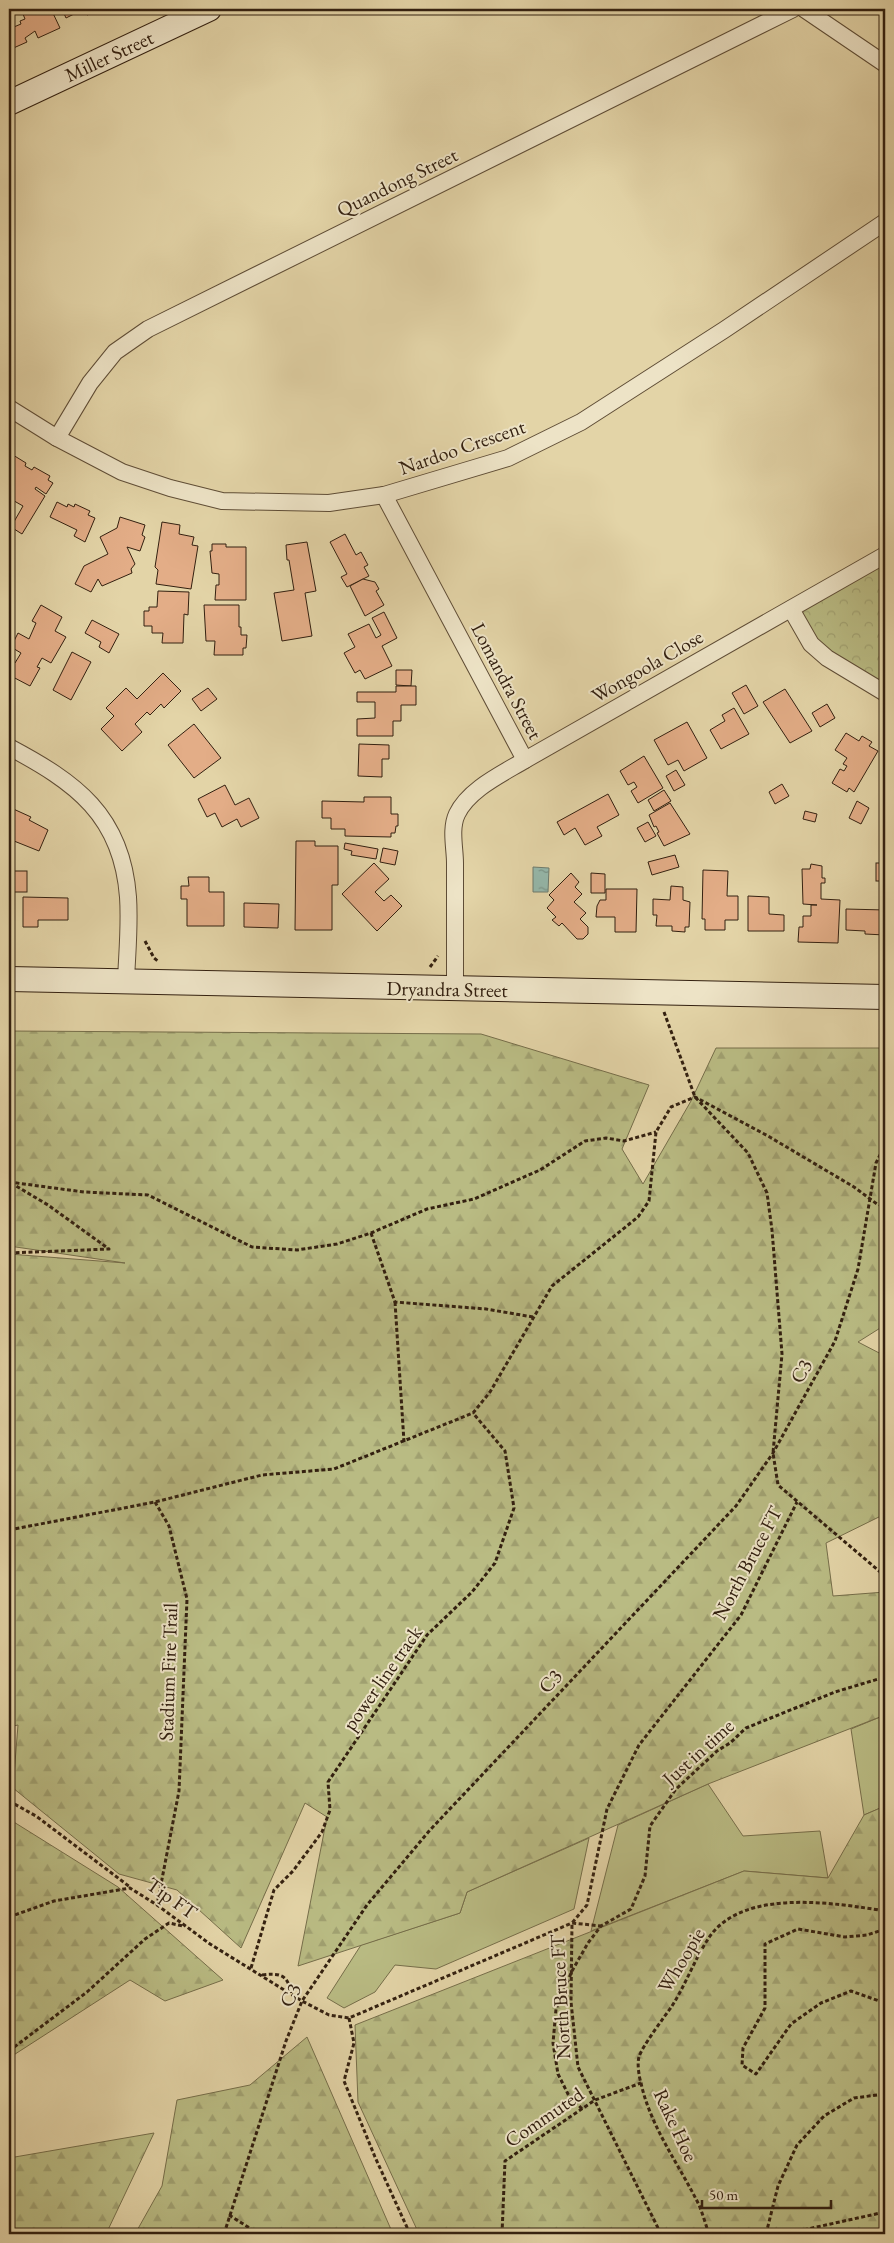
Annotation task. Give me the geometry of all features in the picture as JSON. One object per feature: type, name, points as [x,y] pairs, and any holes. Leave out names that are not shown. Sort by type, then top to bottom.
[{"type":"street","name":"Miller Street","points":[[9,103],[209,9]]},
{"type":"street","name":"Quandong Street","points":[[57,438],[90,383],[115,352],[148,329],[793,9]]},
{"type":"street","points":[[804,9],[885,64]]},
{"type":"street","name":"Nardoo Crescent","points":[[9,408],[57,438],[122,472],[170,488],[222,501],[329,503],[384,495],[508,458],[581,422],[724,330],[885,222]]},
{"type":"street","name":"Lomandra Street","points":[[384,495],[524,760],[474,794],[457,815],[453,835],[455,860],[455,989]]},
{"type":"street","name":"Wongoola Close","points":[[524,760],[885,555]]},
{"type":"street","points":[[791,609],[811,644],[827,658],[885,693]]},
{"type":"street","points":[[9,747],[41,764],[70,783],[96,808],[113,835],[123,866],[128,897],[126,981]]},
{"type":"street","name":"Dryandra Street","points":[[9,979],[885,997]]},
{"type":"path","points":[[656,993],[695,1098],[748,1153],[767,1193],[772,1230],[782,1354],[773,1453],[778,1484],[885,1576]]},
{"type":"path","points":[[9,1530],[155,1502],[262,1475],[334,1469],[473,1413],[490,1392],[552,1286],[638,1217],[649,1201],[656,1132],[671,1107],[695,1098],[768,1136],[885,1207]]},
{"type":"path","points":[[9,1182],[84,1192],[148,1195],[252,1247],[297,1250],[337,1244],[371,1233],[427,1209],[474,1199],[540,1170],[585,1141],[606,1138],[624,1140],[656,1132]]},
{"type":"path","name":"C3","points":[[224,2234],[283,2050],[302,2001],[367,1905],[430,1830],[736,1506],[773,1453],[834,1341],[858,1269],[876,1163],[885,1145]]},
{"type":"path","points":[[9,1182],[48,1205],[109,1249],[9,1253]]},
{"type":"path","points":[[371,1233],[395,1302],[404,1442]]},
{"type":"path","points":[[395,1302],[486,1309],[533,1317]]},
{"type":"path","name":"power line track","points":[[251,1968],[274,1890],[293,1871],[322,1832],[330,1810],[328,1782],[427,1636],[472,1592],[495,1563],[514,1508],[505,1451],[473,1413]]},
{"type":"path","name":"Stadium Fire Trail","points":[[155,1502],[170,1526],[187,1599],[178,1791],[157,1905]]},
{"type":"path","name":"North Bruce FT","points":[[661,2234],[578,2067],[572,2002],[572,1923],[587,1905],[608,1809],[639,1746],[741,1615],[797,1502]]},
{"type":"path","name":"Just in time","points":[[582,2109],[568,2094],[558,2074],[553,2043],[556,2009],[572,1971],[588,1943],[601,1926],[631,1909],[645,1876],[650,1826],[676,1789],[717,1751],[730,1743],[746,1728],[834,1692],[885,1676]]},
{"type":"path","points":[[9,1800],[36,1816],[130,1888]]},
{"type":"path","name":"Tip FT","points":[[9,1917],[54,1901],[130,1888],[157,1905],[210,1944],[302,2001],[329,2015],[348,2018]]},
{"type":"path","name":"Whoopie","points":[[641,2083],[639,2057],[677,1998],[710,1937],[726,1920],[745,1912],[777,1903],[840,1904],[885,1911]]},
{"type":"path","points":[[9,2051],[87,1992],[145,1939],[169,1923],[186,1926]]},
{"type":"path","points":[[410,2234],[344,2082],[354,2043],[348,2018],[572,1923],[601,1926]]},
{"type":"path","points":[[885,1929],[868,1935],[845,1937],[798,1930],[766,1944],[766,2008],[743,2048],[742,2065],[756,2074],[791,2024],[821,2002],[851,1991],[885,2003]]},
{"type":"path","points":[[261,1975],[275,1973],[284,1977],[289,1982],[291,1994]]},
{"type":"path","name":"Commuted","points":[[502,2234],[505,2161],[594,2100],[641,2083]]},
{"type":"path","name":"Rake Hoe","points":[[641,2083],[667,2147],[698,2202],[710,2234]]},
{"type":"path","points":[[766,2234],[778,2186],[797,2145],[824,2116],[854,2098],[885,2094]]},
{"type":"path","points":[[785,2234],[885,2212]]},
{"type":"path","points":[[229,2215],[259,2234]]},
{"type":"green space","points":[[885,555],[885,693],[827,658],[791,609]]},
{"type":"green space","points":[[9,1031],[481,1034],[649,1085],[622,1149],[643,1184],[691,1101],[716,1048],[885,1048],[885,1325],[858,1342],[885,1356],[885,1514],[826,1543],[833,1596],[885,1592],[885,1715],[708,1784],[467,1892],[460,1913],[298,1966],[327,1817],[305,1803],[241,1948],[177,1890],[119,1874],[13,1788],[18,1725],[9,1727],[9,1254],[125,1263],[9,1246]]},
{"type":"green space","points":[[885,1715],[885,1806],[864,1815],[851,1729]]},
{"type":"green space","points":[[708,1784],[743,1836],[820,1831],[828,1878],[744,1871],[591,1931],[618,1825]]},
{"type":"green space","points":[[885,1806],[885,2234],[419,2234],[358,2102],[355,2025],[744,1871],[828,1878],[864,1815]]},
{"type":"green space","points":[[9,1819],[118,1887],[223,1980],[165,2001],[130,1980],[9,2058]]},
{"type":"green space","points":[[589,1838],[574,1909],[436,1969],[395,1965],[375,1992],[344,2008],[327,1998],[361,1945],[460,1913],[467,1892]]},
{"type":"green space","points":[[307,2037],[393,2234],[135,2234],[162,2186],[177,2100],[250,2085]]},
{"type":"green space","points":[[154,2133],[106,2234],[9,2234],[9,2158]]},
{"type":"water","points":[[533,867],[549,868],[548,892],[533,892]]},
{"type":"building","points":[[21,9],[51,9],[60,28],[38,38],[35,31],[25,38],[27,42],[9,50],[9,39],[11,38],[9,29],[21,24],[20,21],[25,19]]},
{"type":"building","points":[[62,9],[84,9],[66,18]]},
{"type":"building","points":[[84,9],[103,9],[87,15]]},
{"type":"building","points":[[13,455],[26,463],[25,466],[32,470],[34,467],[50,476],[48,480],[53,483],[46,494],[36,487],[35,489],[45,496],[22,534],[11,527],[23,506],[9,498],[9,461]]},
{"type":"building","points":[[57,502],[67,507],[68,504],[74,507],[75,504],[90,511],[88,515],[95,518],[85,542],[74,536],[77,530],[50,517]]},
{"type":"building","points":[[120,517],[145,525],[142,535],[145,537],[140,551],[127,547],[135,564],[131,569],[132,573],[102,586],[98,579],[91,592],[75,584],[84,566],[108,554],[100,537],[117,528]]},
{"type":"building","points":[[162,522],[180,525],[179,534],[194,537],[192,545],[198,546],[191,589],[156,584],[158,570],[155,567]]},
{"type":"building","points":[[345,534],[356,555],[361,552],[368,565],[364,567],[369,576],[347,587],[341,577],[347,574],[330,542]]},
{"type":"building","points":[[307,542],[316,591],[305,593],[312,636],[282,641],[274,593],[294,590],[289,560],[287,560],[286,545]]},
{"type":"building","points":[[212,544],[226,544],[226,547],[246,547],[246,600],[215,600],[216,585],[219,585],[219,574],[212,573],[210,551],[212,551]]},
{"type":"building","points":[[363,579],[375,582],[379,589],[376,591],[384,605],[365,616],[350,586]]},
{"type":"building","points":[[158,591],[189,592],[188,615],[184,614],[183,643],[162,643],[163,633],[152,633],[152,626],[144,626],[144,611],[149,611],[149,607],[157,607]]},
{"type":"building","points":[[41,605],[62,617],[55,631],[66,637],[51,663],[42,658],[37,667],[40,668],[30,686],[11,676],[9,678],[9,664],[11,660],[15,663],[21,653],[11,647],[18,633],[29,639],[36,623],[32,621]]},
{"type":"building","points":[[204,605],[239,605],[241,635],[247,635],[246,648],[243,648],[243,655],[214,655],[215,641],[206,641]]},
{"type":"building","points":[[384,612],[397,638],[382,646],[392,666],[365,679],[360,670],[355,673],[344,653],[355,647],[348,634],[369,624],[376,638],[381,635],[372,618]]},
{"type":"building","points":[[92,620],[119,634],[109,653],[99,647],[101,642],[85,633]]},
{"type":"building","points":[[72,652],[91,662],[71,700],[53,690]]},
{"type":"building","points":[[396,670],[412,670],[411,686],[396,685]]},
{"type":"building","points":[[163,673],[181,691],[164,708],[161,704],[150,715],[147,712],[135,724],[142,732],[122,751],[101,729],[114,716],[106,708],[126,688],[137,699]]},
{"type":"building","points":[[746,685],[758,706],[744,714],[732,693]]},
{"type":"building","points":[[396,686],[416,686],[416,705],[401,705],[401,721],[393,721],[393,736],[357,736],[357,719],[375,718],[375,702],[357,702],[357,692],[396,692]]},
{"type":"building","points":[[208,688],[217,699],[201,711],[192,699]]},
{"type":"building","points":[[785,689],[812,731],[790,743],[763,702]]},
{"type":"building","points":[[827,704],[835,718],[820,727],[812,713]]},
{"type":"building","points":[[734,708],[749,734],[721,749],[710,730],[725,721],[722,715]]},
{"type":"building","points":[[687,722],[707,758],[684,771],[678,760],[668,765],[654,740]]},
{"type":"building","points":[[194,724],[221,758],[194,778],[168,745]]},
{"type":"building","points":[[846,733],[859,741],[862,736],[872,742],[869,746],[878,751],[854,792],[849,788],[847,792],[832,783],[840,769],[844,771],[847,766],[843,764],[847,758],[835,750]]},
{"type":"building","points":[[359,744],[389,745],[389,759],[382,759],[382,777],[358,776]]},
{"type":"building","points":[[644,756],[663,788],[638,803],[631,791],[637,787],[634,782],[628,785],[620,771]]},
{"type":"building","points":[[676,770],[685,785],[674,791],[666,776]]},
{"type":"building","points":[[782,784],[789,796],[775,804],[769,792]]},
{"type":"building","points":[[225,785],[235,805],[249,798],[259,818],[241,827],[237,819],[222,827],[215,813],[207,817],[198,799]]},
{"type":"building","points":[[664,790],[671,801],[654,811],[648,800]]},
{"type":"building","points":[[608,794],[619,815],[597,827],[602,836],[585,845],[575,828],[564,835],[557,822]]},
{"type":"building","points":[[364,797],[391,797],[391,814],[398,814],[398,826],[396,826],[395,833],[391,833],[391,837],[345,836],[345,829],[331,829],[331,818],[322,818],[322,801],[364,802]]},
{"type":"building","points":[[857,801],[869,808],[861,824],[849,818]]},
{"type":"building","points":[[670,803],[690,834],[664,846],[657,833],[659,832],[656,826],[654,827],[649,815]]},
{"type":"building","points":[[9,807],[31,817],[29,820],[48,830],[39,851],[9,839]]},
{"type":"building","points":[[805,811],[817,814],[815,822],[803,819]]},
{"type":"building","points":[[648,822],[656,836],[645,842],[637,828]]},
{"type":"building","points":[[296,841],[315,841],[315,846],[338,846],[338,885],[332,885],[332,930],[295,930]]},
{"type":"building","points":[[345,843],[378,849],[376,859],[351,855],[352,851],[344,849]]},
{"type":"building","points":[[383,848],[398,851],[395,865],[380,862]]},
{"type":"building","points":[[675,855],[679,867],[652,875],[648,862]]},
{"type":"building","points":[[374,863],[389,879],[375,892],[384,901],[391,895],[402,906],[377,931],[342,894]]},
{"type":"building","points":[[876,863],[885,863],[885,881],[876,881]]},
{"type":"building","points":[[811,864],[822,866],[822,878],[825,878],[825,883],[821,883],[821,899],[840,900],[838,943],[798,942],[799,927],[803,927],[803,916],[811,916],[811,905],[817,905],[803,904],[802,869],[810,869]]},
{"type":"building","points":[[703,870],[728,871],[727,896],[738,896],[738,920],[725,920],[725,930],[705,930],[705,919],[702,919]]},
{"type":"building","points":[[14,871],[27,871],[27,892],[14,892]]},
{"type":"building","points":[[571,873],[579,882],[575,887],[582,894],[574,902],[586,913],[580,919],[588,927],[588,934],[583,939],[577,939],[562,923],[559,926],[552,920],[556,917],[547,908],[554,900],[549,895]]},
{"type":"building","points":[[591,873],[605,874],[605,893],[591,893]]},
{"type":"building","points":[[188,877],[209,877],[209,892],[224,892],[224,926],[187,926],[187,899],[181,899],[181,886],[189,886]]},
{"type":"building","points":[[671,886],[683,887],[683,900],[690,902],[689,927],[685,927],[685,932],[672,931],[672,926],[656,926],[657,915],[653,915],[653,899],[670,900]]},
{"type":"building","points":[[606,889],[637,889],[636,932],[615,932],[615,917],[596,917],[597,906],[600,900],[606,900]]},
{"type":"building","points":[[748,896],[769,897],[769,914],[784,915],[784,931],[748,931]]},
{"type":"building","points":[[23,897],[68,898],[68,920],[38,920],[38,927],[23,927]]},
{"type":"building","points":[[244,903],[279,904],[278,928],[244,927]]},
{"type":"building","points":[[846,909],[885,910],[885,935],[865,934],[865,931],[846,930]]}]
